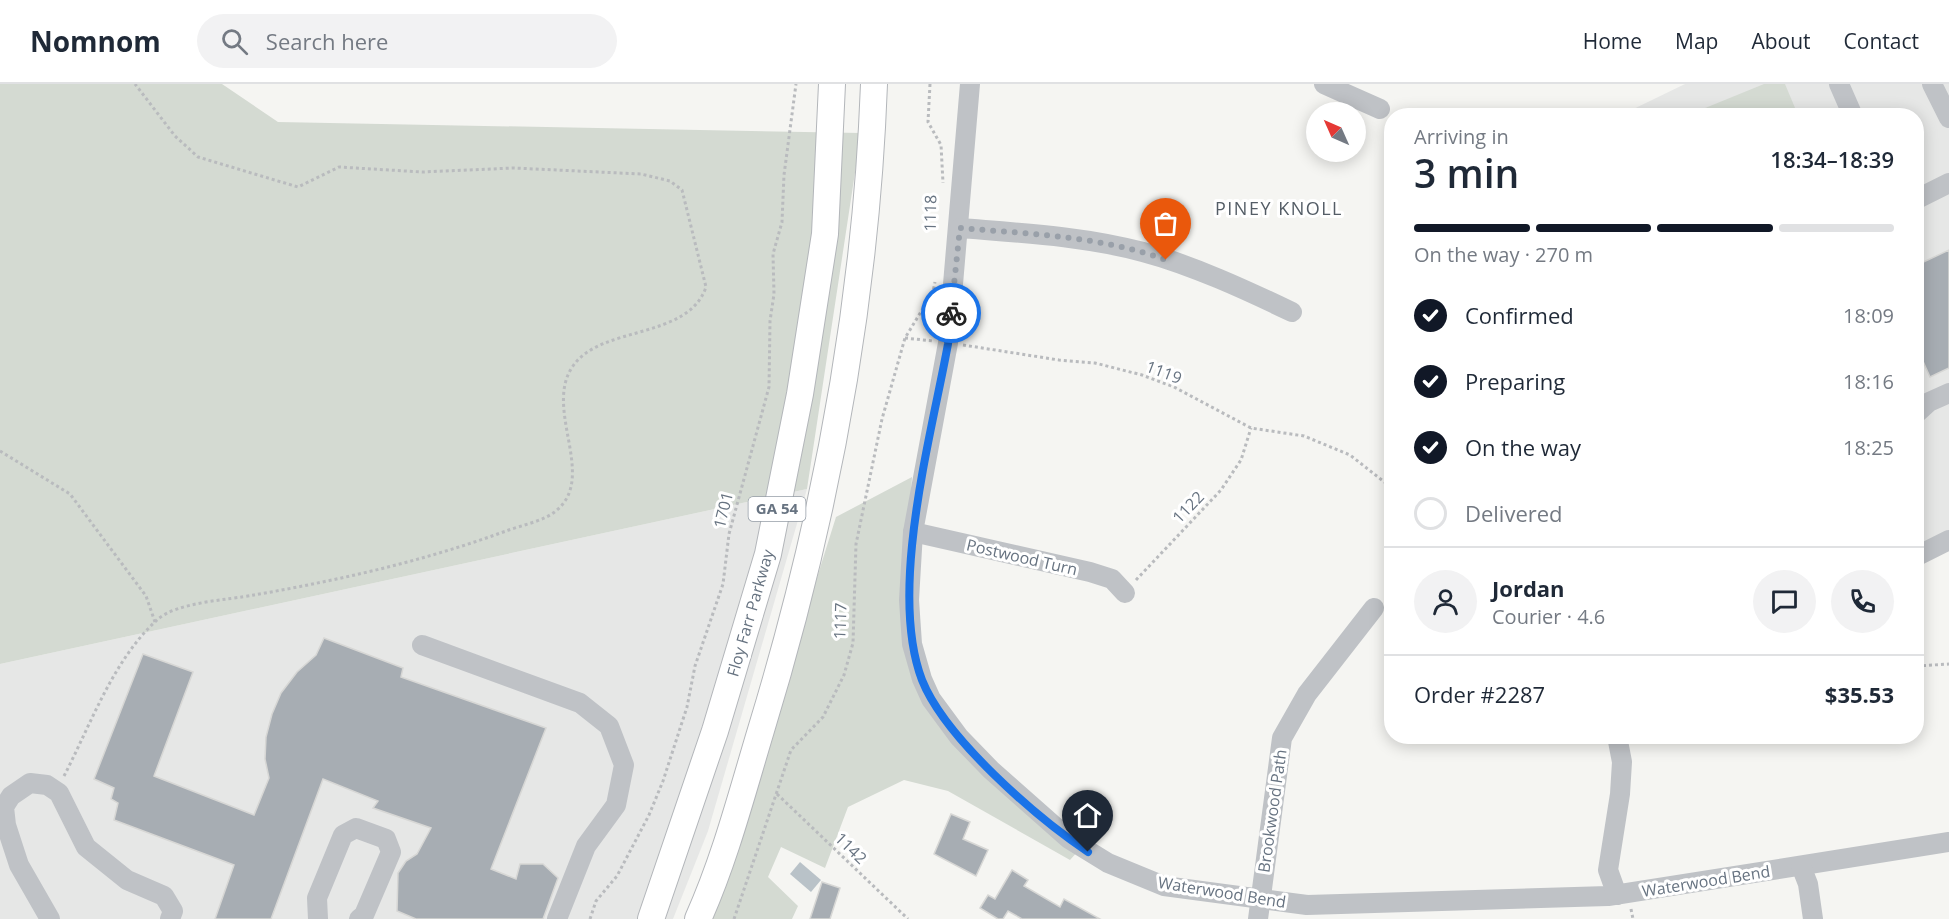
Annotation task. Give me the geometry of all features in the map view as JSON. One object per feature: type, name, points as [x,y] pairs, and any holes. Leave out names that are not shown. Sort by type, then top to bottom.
[{"type":"main road","name":"Floy Farr Parkway","points":[[651,919],[715,731],[768,555],[800,394],[825,234],[832,84]]},
{"type":"main road","name":"GA 54","points":[[698,919],[709,894],[786,650],[812,550],[836,428],[870,181],[874,84]]},
{"type":"street","name":"Waterwood Bend","points":[[970,84],[960,228],[948,344],[913,532],[909,600],[912,644],[931,699],[974,754],[1069,839],[1108,863],[1164,886],[1259,909],[1617,895],[1949,842]]},
{"type":"street","points":[[1324,84],[1380,109]]},
{"type":"street","points":[[1839,84],[1850,108]]},
{"type":"street","points":[[1932,84],[1949,118]]},
{"type":"street","points":[[1924,196],[1949,183]]},
{"type":"street","points":[[960,228],[1077,239],[1145,252],[1253,293],[1292,312]]},
{"type":"street","points":[[1924,407],[1949,393]]},
{"type":"street","name":"Postwood Turn","points":[[913,532],[1090,572],[1112,579],[1125,593]]},
{"type":"street","points":[[1924,552],[1949,540]]},
{"type":"street","name":"Brookwood Path","points":[[1259,909],[1282,738],[1289,721],[1306,694],[1374,608]]},
{"type":"street","points":[[422,645],[580,703],[609,726],[624,765],[616,805],[585,846],[556,919]]},
{"type":"street","points":[[1617,895],[1608,870],[1620,794],[1622,762],[1619,744]]},
{"type":"street","points":[[50,919],[19,865],[6,825],[4,807],[11,796],[30,783],[46,785],[56,791],[86,847],[127,880],[164,896],[173,911],[170,919]]},
{"type":"street","points":[[318,919],[317,898],[343,835],[356,828],[386,839],[391,852],[364,915],[359,919]]},
{"type":"street","points":[[1801,866],[1808,884],[1814,919]]},
{"type":"path","points":[[56,791],[134,643],[155,622],[185,607],[315,584],[439,555],[556,511],[572,493],[572,470],[563,407],[566,381],[572,367],[588,351],[672,320],[702,299],[706,287],[687,204],[682,190],[670,182],[641,174],[514,168],[422,172],[339,167],[298,187],[198,158],[176,136],[135,84]]},
{"type":"path","name":"1701","points":[[590,919],[596,901],[617,876],[660,790],[687,707],[695,666],[723,584],[729,534],[769,387],[770,321],[774,294],[773,254],[782,222],[784,175],[796,84]]},
{"type":"path","name":"1118","points":[[930,84],[928,122],[941,145],[943,188]]},
{"type":"path","points":[[905,338],[933,292],[937,272]]},
{"type":"path","name":"1119","points":[[905,338],[1050,359],[1095,363],[1142,375],[1174,387],[1251,428],[1304,436],[1350,455],[1384,482]]},
{"type":"path","name":"1117","points":[[734,919],[756,848],[791,750],[823,717],[844,675],[853,643],[856,544],[882,419],[905,338]]},
{"type":"path","name":"1122","points":[[1125,593],[1221,490],[1241,460],[1251,428]]},
{"type":"path","points":[[0,451],[70,494],[146,596],[155,622]]},
{"type":"path","points":[[1924,666],[1949,664]]},
{"type":"path","name":"1142","points":[[777,794],[908,919]]},
{"type":"shaded area","points":[[0,84],[222,84],[278,122],[861,133],[807,489],[0,664]]},
{"type":"shaded area","points":[[1685,84],[1949,84],[1949,547],[1924,562],[1924,108],[1636,108]]},
{"type":"shaded area","points":[[1764,84],[1785,84],[1795,108],[1705,108]]},
{"type":"shaded area","points":[[912,477],[904,612],[917,681],[1079,850],[1070,860],[948,791],[904,780],[848,807],[825,868],[781,847],[768,877],[798,906],[792,919],[710,919],[836,517]]},
{"type":"shaded area","points":[[807,489],[708,831],[673,919],[0,919],[0,664]]},
{"type":"shaded area","points":[[800,862],[821,880],[811,892],[790,874]]},
{"type":"building","points":[[1949,250],[1949,368],[1930,377],[1924,364],[1924,262]]},
{"type":"building","points":[[324,638],[403,668],[401,677],[546,728],[491,869],[516,879],[520,864],[543,864],[558,878],[543,919],[416,919],[397,911],[398,873],[406,861],[417,854],[431,828],[373,808],[378,801],[323,779],[271,919],[215,919],[234,865],[114,820],[118,803],[111,799],[114,788],[94,779],[143,654],[193,672],[154,776],[254,815],[269,778],[265,759],[266,737],[272,714],[281,693],[297,672],[316,655]]},
{"type":"building","points":[[951,814],[970,822],[963,839],[988,850],[976,876],[934,854]]},
{"type":"building","points":[[1012,870],[1028,880],[1024,886],[1060,907],[1064,899],[1100,919],[1022,919],[1008,911],[1003,919],[998,919],[980,908],[988,895],[995,899]]},
{"type":"building","points":[[822,882],[840,888],[830,919],[810,919]]},
{"type":"way so far","points":[[951,313],[960,228],[1077,239],[1145,252],[1166,260]]},
{"type":"district","name":"PINEY KNOLL","points":[[1279,209]]},
{"type":"route","points":[[951,313],[948,344],[913,532],[909,600],[912,644],[922,679],[931,699],[959,737],[991,770],[1069,839],[1088,852]]}]
